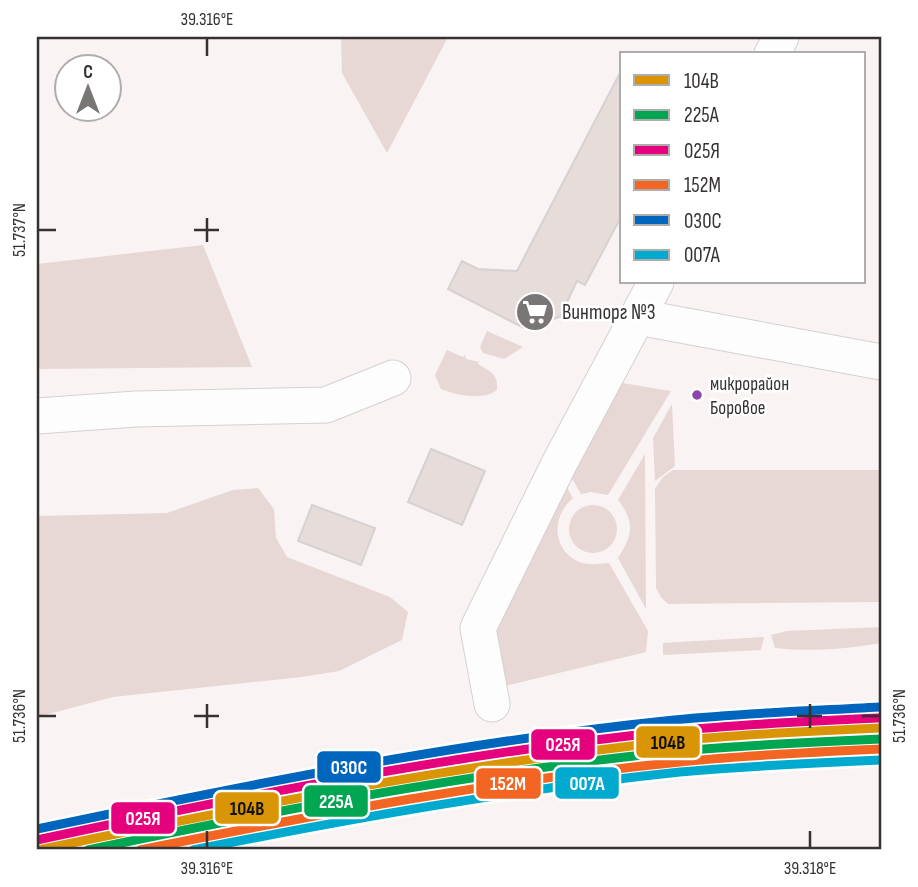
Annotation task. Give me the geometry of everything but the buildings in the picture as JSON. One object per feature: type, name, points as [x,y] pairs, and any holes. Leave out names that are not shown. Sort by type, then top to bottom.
[{"type":"street","points":[[492,704],[478,628],[560,462],[655,284]]},
{"type":"street","points":[[638,317],[881,362]]},
{"type":"street","points":[[37,415],[136,409],[326,405],[393,378]]},
{"type":"shaded area","points":[[341,37],[448,37],[387,153],[342,73]]},
{"type":"shaded area","points":[[203,245],[252,367],[37,369],[37,264]]},
{"type":"shaded area","points":[[487,331],[523,347],[504,359],[483,353],[480,347]]},
{"type":"shaded area","points":[[447,350],[479,362],[478,364],[495,377],[497,390],[477,396],[441,389],[435,375]]},
{"type":"shaded area","points":[[610,381],[671,391],[608,495],[591,492],[581,494],[567,470]]},
{"type":"shaded area","points":[[672,404],[675,466],[655,481],[653,438]]},
{"type":"shaded area","points":[[645,454],[646,609],[618,558],[627,542],[630,529],[627,515],[618,500]]},
{"type":"shaded area","points":[[673,470],[881,470],[881,602],[668,604],[656,588],[655,489],[663,477]]},
{"type":"shaded area","points":[[562,479],[573,498],[566,505],[559,521],[562,546],[567,554],[579,562],[609,563],[648,631],[646,652],[505,686],[494,626]]},
{"type":"shaded area","points":[[258,488],[274,509],[276,538],[287,557],[390,597],[408,612],[402,640],[339,671],[113,697],[37,717],[37,516],[167,513],[233,490]]},
{"type":"shaded area","points":[[593,505],[610,512],[617,529],[610,546],[593,553],[576,546],[569,529],[576,512]]},
{"type":"shaded area","points":[[881,627],[881,643],[828,649],[775,648],[771,635],[787,631]]},
{"type":"shaded area","points":[[764,637],[761,650],[663,655],[663,643]]},
{"type":"transit line","name":"030C","points":[[37,829],[354,766],[513,740],[700,718],[880,707]]},
{"type":"transit line","name":"025Я","points":[[37,840],[354,777],[514,751],[700,729],[880,718]]},
{"type":"transit line","name":"104В","points":[[38,850],[276,802],[595,750],[778,733],[881,728]]},
{"type":"transit line","name":"225А","points":[[88,850],[309,806],[531,769],[680,751],[881,739]]},
{"type":"transit line","name":"152М","points":[[140,850],[342,811],[544,778],[705,760],[881,749]]},
{"type":"transit line","name":"007А","points":[[193,850],[375,816],[619,779],[705,770],[881,760]]},
{"type":"place","name":"Винторг №3","points":[[535,312]]},
{"type":"place","name":"микрорайон Боровое","points":[[697,395]]}]
